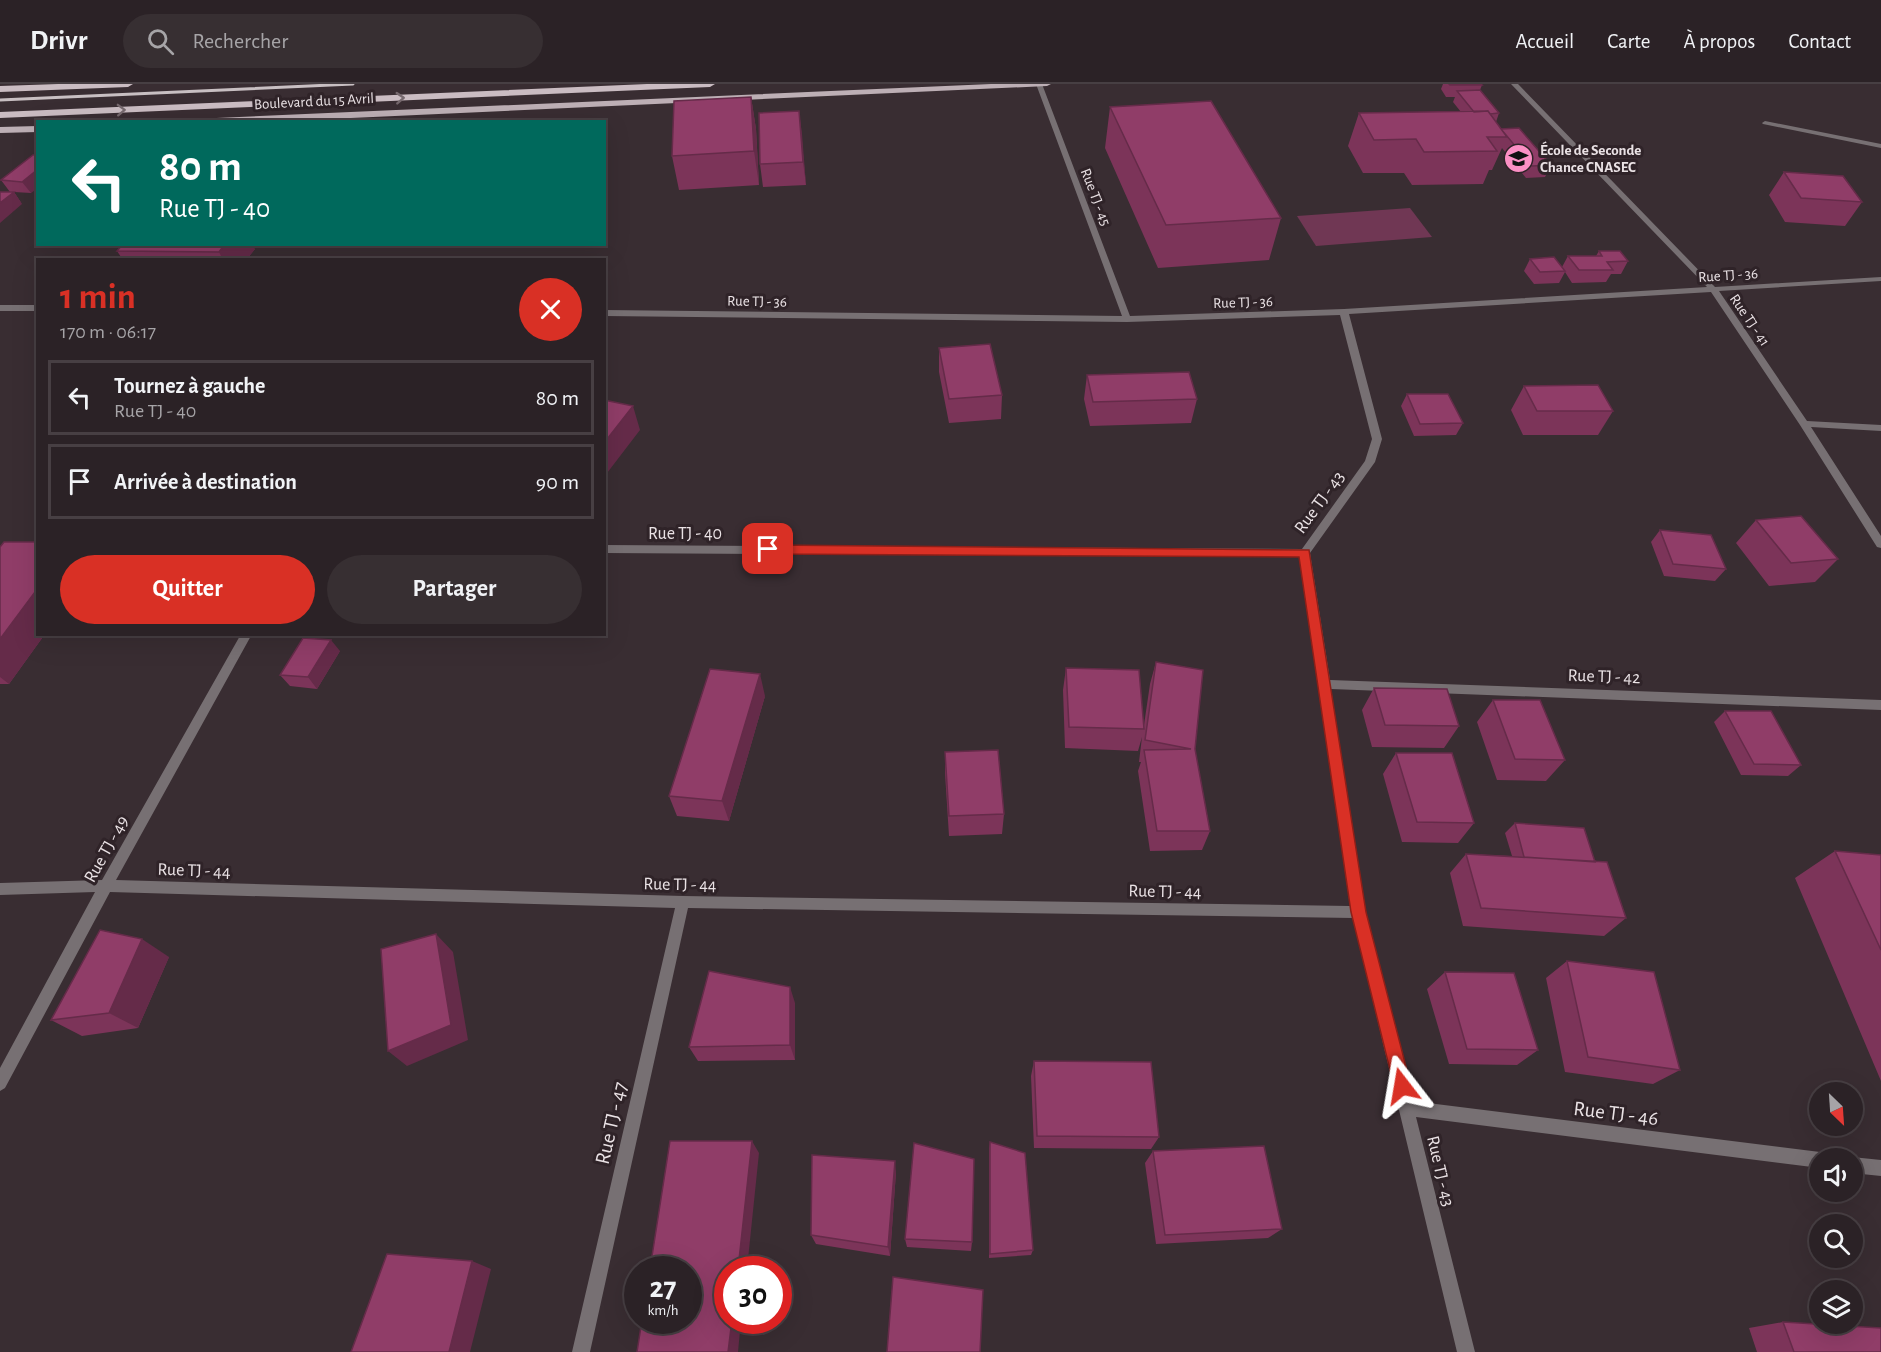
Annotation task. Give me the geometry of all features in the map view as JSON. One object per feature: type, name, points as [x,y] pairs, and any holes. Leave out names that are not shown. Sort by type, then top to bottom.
[{"type":"highway","points":[[0,89],[128,84]]},
{"type":"highway","name":"Boulevard du 15 Avril","points":[[0,115],[710,84]]},
{"type":"main road","name":"Boulevard du 15 Avril","points":[[238,120],[1047,84]]},
{"type":"main road","points":[[0,130],[36,129]]},
{"type":"street","name":"Rue TJ - 45","points":[[1039,84],[1127,319]]},
{"type":"street","name":"Rue TJ - 41","points":[[1514,84],[1713,289],[1881,544]]},
{"type":"street","points":[[1765,123],[1881,146]]},
{"type":"street","name":"Rue TJ - 36","points":[[606,313],[1127,319],[1344,312],[1881,279]]},
{"type":"street","points":[[0,308],[36,308]]},
{"type":"street","name":"Rue TJ - 43","points":[[1344,312],[1377,439],[1370,462],[1305,553],[1358,912],[1408,1108],[1466,1352]]},
{"type":"street","points":[[1804,424],[1881,428]]},
{"type":"street","name":"Rue TJ - 40","points":[[606,549],[1305,553]]},
{"type":"street","name":"Rue TJ - 49","points":[[0,1083],[106,886],[246,636]]},
{"type":"street","name":"Rue TJ - 42","points":[[1326,684],[1881,705]]},
{"type":"street","name":"Rue TJ - 44","points":[[0,889],[106,886],[682,902],[1358,912]]},
{"type":"street","name":"Rue TJ - 47","points":[[581,1352],[682,902]]},
{"type":"street","name":"Rue TJ - 46","points":[[1408,1108],[1809,1159]]},
{"type":"street","points":[[1863,1166],[1881,1168]]},
{"type":"shaded area","points":[[1410,208],[1432,237],[1316,246],[1297,216]]},
{"type":"building","points":[[1481,84],[1482,85],[1450,85]]},
{"type":"building","points":[[1480,90],[1499,113],[1474,112],[1457,91]]},
{"type":"building","points":[[751,97],[754,151],[672,156],[674,101]]},
{"type":"building","points":[[1211,101],[1281,218],[1166,225],[1110,107]]},
{"type":"building","points":[[799,111],[803,162],[760,164],[759,113]]},
{"type":"building","points":[[1488,111],[1507,137],[1487,137],[1497,151],[1424,152],[1416,139],[1374,140],[1359,113]]},
{"type":"building","points":[[1519,128],[1551,165],[1532,166],[1501,129]]},
{"type":"building","points":[[36,155],[36,171],[22,182],[1,180]]},
{"type":"building","points":[[1784,172],[1843,176],[1862,202],[1801,198]]},
{"type":"building","points":[[0,192],[14,192],[0,203]]},
{"type":"building","points":[[121,246],[224,246],[219,252],[117,251]]},
{"type":"building","points":[[1599,251],[1620,251],[1628,261],[1607,262],[1613,270],[1579,270],[1568,256],[1602,256]]},
{"type":"building","points":[[1554,257],[1565,271],[1540,272],[1530,259]]},
{"type":"building","points":[[990,344],[1002,395],[949,399],[939,348]]},
{"type":"building","points":[[1189,372],[1197,399],[1093,402],[1087,375]]},
{"type":"building","points":[[1598,385],[1613,411],[1537,411],[1524,386]]},
{"type":"building","points":[[1407,394],[1448,394],[1463,423],[1420,424]]},
{"type":"building","points":[[606,400],[633,406],[606,440]]},
{"type":"building","points":[[1801,516],[1838,559],[1791,563],[1756,520]]},
{"type":"building","points":[[1660,530],[1711,535],[1726,569],[1673,564]]},
{"type":"building","points":[[4,542],[36,542],[36,591],[0,639],[0,547]]},
{"type":"building","points":[[303,638],[331,640],[308,677],[280,675]]},
{"type":"building","points":[[1156,662],[1203,670],[1195,749],[1210,831],[1157,831],[1144,750],[1191,749],[1145,740]]},
{"type":"building","points":[[1066,668],[1139,670],[1144,729],[1069,727]]},
{"type":"building","points":[[710,669],[760,674],[722,801],[669,796]]},
{"type":"building","points":[[1374,688],[1447,689],[1459,726],[1385,725]]},
{"type":"building","points":[[1493,700],[1540,700],[1565,760],[1515,759]]},
{"type":"building","points":[[1725,711],[1771,711],[1801,765],[1754,764]]},
{"type":"building","points":[[998,750],[1004,814],[949,816],[945,752]]},
{"type":"building","points":[[1396,753],[1452,753],[1474,823],[1417,822]]},
{"type":"building","points":[[1515,823],[1584,828],[1595,862],[1524,857]]},
{"type":"building","points":[[1835,851],[1881,855],[1881,950]]},
{"type":"building","points":[[1466,854],[1607,862],[1626,918],[1481,908]]},
{"type":"building","points":[[100,930],[142,939],[109,1013],[51,1020]]},
{"type":"building","points":[[436,934],[451,1025],[388,1051],[381,949]]},
{"type":"building","points":[[1567,961],[1654,972],[1680,1070],[1588,1057]]},
{"type":"building","points":[[709,971],[790,987],[790,1045],[689,1047]]},
{"type":"building","points":[[1445,972],[1514,973],[1538,1050],[1467,1049]]},
{"type":"building","points":[[1034,1061],[1151,1062],[1159,1137],[1037,1136]]},
{"type":"building","points":[[670,1141],[752,1141],[739,1256],[714,1256],[714,1334],[730,1334],[728,1352],[637,1352],[640,1334],[702,1334],[702,1256],[652,1256]]},
{"type":"building","points":[[990,1142],[1025,1153],[1033,1250],[990,1254]]},
{"type":"building","points":[[914,1143],[974,1159],[972,1242],[905,1239]]},
{"type":"building","points":[[1264,1146],[1282,1229],[1165,1235],[1153,1151]]},
{"type":"building","points":[[812,1155],[895,1161],[888,1247],[811,1235]]},
{"type":"building","points":[[387,1254],[472,1261],[449,1352],[351,1352]]},
{"type":"building","points":[[893,1277],[983,1290],[980,1352],[887,1352]]},
{"type":"building","points":[[1783,1322],[1809,1324],[1809,1334],[1863,1334],[1863,1327],[1881,1328],[1881,1352],[1794,1352]]},
{"type":"railway","points":[[0,100],[353,84]]},
{"type":"place","name":"École de Seconde Chance CNASEC","points":[[1519,159]]},
{"type":"route","points":[[768,549],[1305,553],[1358,912],[1402,1086]]}]
